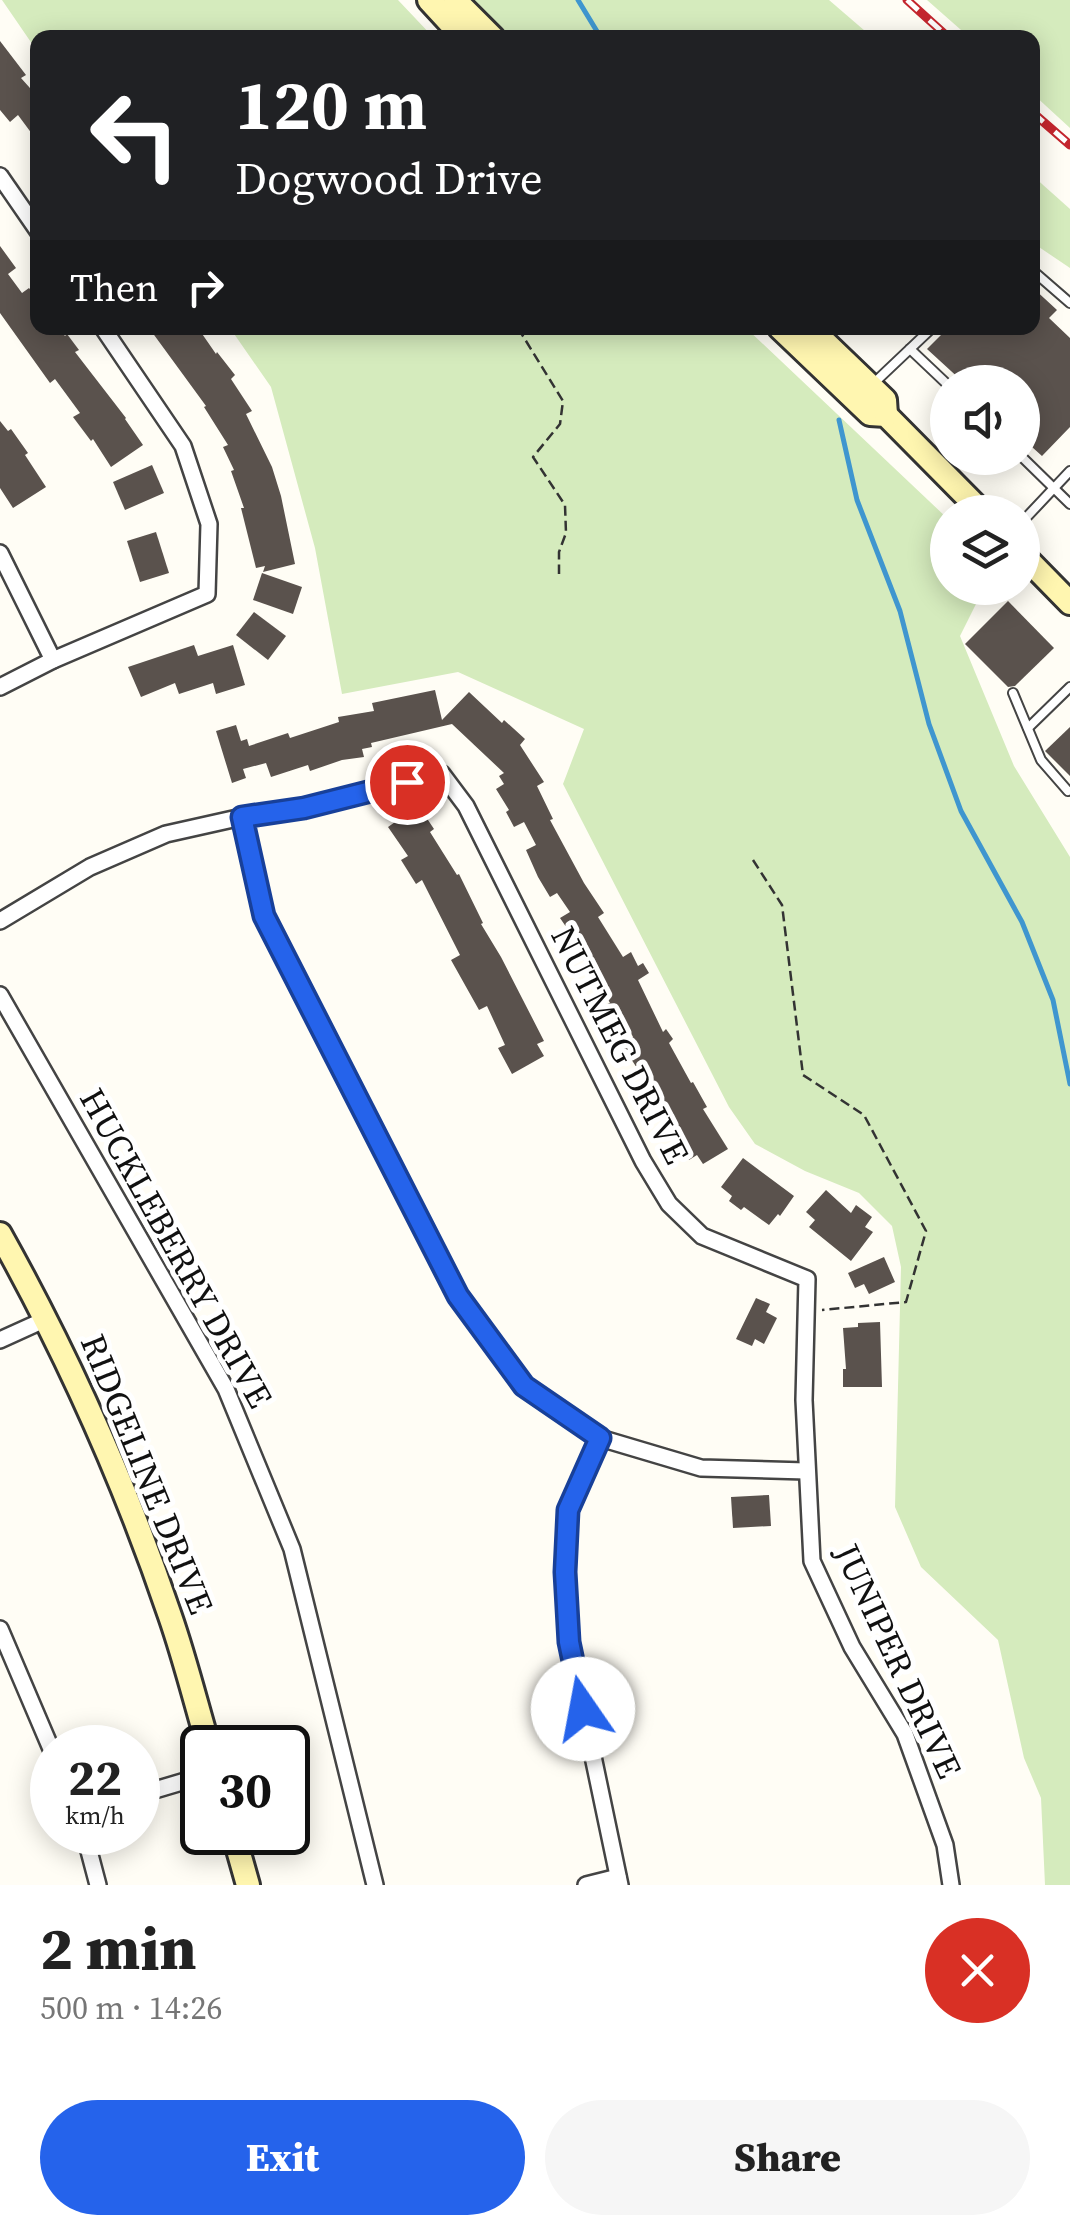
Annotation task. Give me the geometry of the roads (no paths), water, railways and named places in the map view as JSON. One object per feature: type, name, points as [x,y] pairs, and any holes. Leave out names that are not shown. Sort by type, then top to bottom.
[{"type":"street","points":[[429,0],[457,30]]},
{"type":"street","points":[[455,0],[485,30]]},
{"type":"street","points":[[0,176],[30,219]]},
{"type":"street","points":[[0,687],[52,660],[207,594],[209,524],[184,446],[108,335]]},
{"type":"street","points":[[787,335],[870,414],[886,415]]},
{"type":"street","points":[[817,335],[884,400],[886,415],[965,495]]},
{"type":"street","points":[[0,553],[52,660]]},
{"type":"street","points":[[1040,572],[1070,603]]},
{"type":"street","name":"NUTMEG DRIVE","points":[[242,817],[304,808],[442,774],[466,806],[668,1204],[702,1236],[806,1279]]},
{"type":"street","points":[[0,920],[90,867],[166,834],[242,817],[264,916],[458,1296],[524,1386],[600,1438],[701,1468],[806,1471]]},
{"type":"street","name":"HUCKLEBERRY DRIVE","points":[[0,995],[226,1389],[292,1549],[375,1885]]},
{"type":"street","name":"RIDGELINE DRIVE","points":[[0,1234],[89,1414],[138,1532],[170,1617],[202,1725]]},
{"type":"street","name":"JUNIPER DRIVE","points":[[806,1279],[804,1400],[812,1561],[852,1646],[905,1734],[945,1845],[951,1885]]},
{"type":"street","points":[[0,1340],[44,1320]]},
{"type":"street","points":[[586,1885],[619,1881],[569,1642],[565,1572],[568,1510],[600,1438]]},
{"type":"street","points":[[0,1629],[41,1725]]},
{"type":"street","points":[[90,1855],[98,1885]]},
{"type":"street","points":[[240,1855],[248,1885]]},
{"type":"lane","points":[[1040,277],[1070,302]]},
{"type":"lane","points":[[871,386],[925,335]]},
{"type":"lane","points":[[910,349],[930,367]]},
{"type":"lane","points":[[1040,503],[1070,471]]},
{"type":"lane","points":[[1040,474],[1070,504]]},
{"type":"lane","points":[[1028,728],[1070,687]]},
{"type":"lane","points":[[1013,693],[1041,760],[1068,791]]},
{"type":"waterway","points":[[578,0],[596,30]]},
{"type":"waterway","points":[[839,420],[857,500],[900,611],[929,724],[961,811],[1022,922],[1053,1000],[1070,1084]]},
{"type":"railway","points":[[907,0],[940,30]]},
{"type":"railway","points":[[1040,119],[1070,145]]}]
